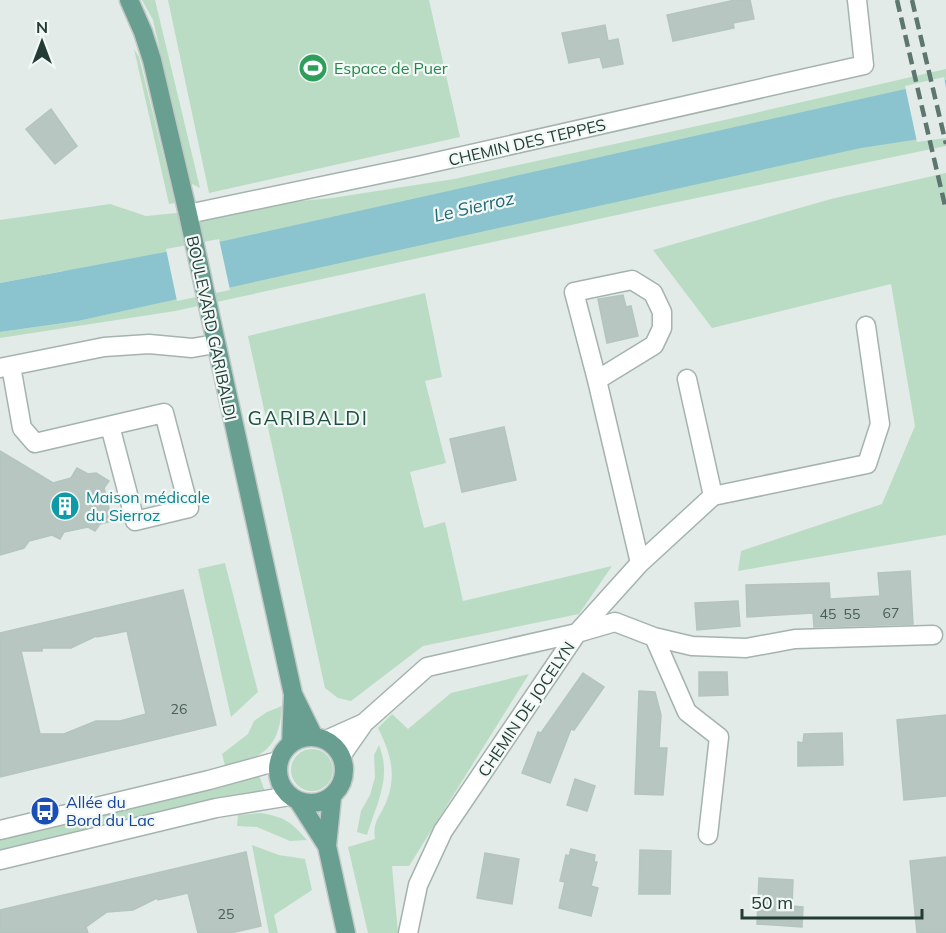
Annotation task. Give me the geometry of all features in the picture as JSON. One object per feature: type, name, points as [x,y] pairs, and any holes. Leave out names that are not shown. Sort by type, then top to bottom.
[{"type":"main road","name":"BOULEVARD GARIBALDI","points":[[129,0],[152,60],[189,218],[293,694],[291,743]]},
{"type":"main road","name":"BOULEVARD GARIBALDI","points":[[293,694],[320,738]]},
{"type":"main road","points":[[295,799],[311,804],[322,802],[332,797],[339,788],[344,778],[345,767],[335,746],[320,738],[298,739],[285,748],[279,761],[279,780],[327,846]]},
{"type":"main road","points":[[332,797],[327,846],[346,933]]},
{"type":"street","name":"CHEMIN DES TEPPES","points":[[189,218],[864,64],[857,0]]},
{"type":"street","points":[[597,380],[654,345],[662,328],[662,312],[653,293],[632,280],[574,292],[640,563]]},
{"type":"street","points":[[577,633],[640,563],[713,496],[867,464],[880,424],[866,326]]},
{"type":"street","points":[[110,426],[135,521],[189,508],[164,413],[35,443],[22,428],[5,367],[104,347],[149,344],[192,348],[215,344]]},
{"type":"street","points":[[687,379],[713,496]]},
{"type":"street","points":[[577,633],[615,622],[654,637],[692,646],[746,648],[795,639],[933,635]]},
{"type":"street","name":"CHEMIN DE JOCELYN","points":[[341,756],[364,723],[427,667],[577,633]]},
{"type":"street","name":"CHEMIN DE JOCELYN","points":[[408,933],[418,885],[443,831],[577,633]]},
{"type":"street","points":[[654,637],[687,712],[719,737],[708,835]]},
{"type":"street","name":"CHEMIN DE JOCELYN","points":[[320,738],[364,723]]},
{"type":"street","points":[[0,830],[279,761]]},
{"type":"street","points":[[0,860],[216,808],[295,799]]},
{"type":"green space","points":[[142,0],[155,0],[200,188],[190,183],[153,20]]},
{"type":"green space","name":"Espace de Puer","points":[[168,0],[429,0],[460,137],[209,193]]},
{"type":"green space","points":[[134,49],[139,57],[175,203],[169,204]]},
{"type":"green space","points":[[946,69],[946,146],[175,311],[0,338],[0,332],[78,321],[228,287],[63,271],[0,283],[0,220],[110,204],[146,216],[332,198],[454,179]]},
{"type":"green space","points":[[946,173],[946,535],[738,571],[741,551],[882,504],[915,426],[891,284],[712,328],[653,250],[831,199]]},
{"type":"green space","points":[[425,293],[442,377],[425,381],[446,463],[410,472],[424,528],[445,522],[463,601],[612,566],[579,614],[423,646],[351,701],[338,698],[325,688],[248,336]]},
{"type":"green space","points":[[225,563],[258,692],[231,717],[198,569]]},
{"type":"green space","points":[[529,674],[409,866],[392,866],[398,933],[368,933],[348,847],[375,839],[376,823],[390,790],[391,763],[378,728],[392,714],[408,729],[451,693]]},
{"type":"green space","points":[[282,706],[277,732],[267,749],[226,770],[222,754],[248,734],[254,721]]},
{"type":"green space","points":[[379,745],[383,757],[384,779],[367,835],[357,832],[361,811],[370,795],[375,777],[374,755]]},
{"type":"green space","points":[[312,749],[327,755],[333,770],[327,785],[312,791],[297,785],[291,770],[297,755]]},
{"type":"green space","points":[[259,775],[265,792],[0,855],[0,837]]},
{"type":"green space","points":[[261,813],[287,821],[307,840],[290,841],[257,827],[237,826],[238,815]]},
{"type":"green space","points":[[252,845],[279,855],[305,859],[312,890],[274,915],[278,933],[269,933]]},
{"type":"water","name":"Le Sierroz","points":[[946,80],[946,135],[861,148],[78,321],[0,332],[0,283],[219,242]]},
{"type":"pier","points":[[944,77],[946,138],[917,142],[905,86]]},
{"type":"pier","points":[[219,239],[230,290],[177,301],[166,249]]},
{"type":"building","points":[[735,0],[750,0],[754,19],[733,23],[734,28],[673,41],[667,15]]},
{"type":"building","points":[[605,25],[608,41],[618,39],[623,64],[603,68],[600,57],[569,63],[562,33]]},
{"type":"building","points":[[51,109],[77,146],[55,164],[26,129]]},
{"type":"building","points":[[623,295],[626,307],[631,306],[638,336],[607,343],[598,299]]},
{"type":"building","points":[[504,427],[516,480],[462,492],[450,439]]},
{"type":"building","name":"Maison médicale du Sierroz","points":[[0,451],[53,483],[71,478],[77,468],[88,474],[96,473],[109,481],[104,488],[112,521],[100,524],[95,531],[88,527],[64,532],[60,539],[52,535],[29,541],[24,548],[0,555]]},
{"type":"building","points":[[910,571],[913,624],[814,627],[813,613],[747,617],[746,585],[829,583],[830,599],[880,596],[878,573]]},
{"type":"building","points":[[183,590],[216,725],[0,777],[0,633]],"holes":[[[127,631],[146,714],[120,721],[96,721],[64,734],[40,734],[21,651],[71,648],[96,636]]]},
{"type":"building","points":[[738,601],[740,626],[697,630],[695,603]]},
{"type":"building","points":[[699,672],[727,672],[728,695],[699,696]]},
{"type":"building","points":[[583,673],[604,687],[574,730],[571,729],[550,783],[522,773],[538,732],[541,733]]},
{"type":"building","points":[[639,691],[655,692],[661,715],[659,748],[667,748],[663,795],[635,794]]},
{"type":"building","points":[[946,715],[946,796],[904,800],[897,720]]},
{"type":"building","points":[[842,733],[843,765],[798,766],[798,742],[803,743],[804,734]]},
{"type":"building","points":[[575,779],[595,786],[587,811],[567,805]]},
{"type":"building","points":[[571,849],[595,855],[594,862],[597,862],[591,886],[598,888],[591,916],[559,908],[565,882],[560,881],[566,855],[569,856]]},
{"type":"building","points":[[640,850],[671,851],[670,894],[639,894]]},
{"type":"building","points":[[246,852],[261,926],[231,933],[198,933],[188,893],[158,900],[157,898],[133,910],[107,912],[86,927],[88,933],[0,933],[0,910]]},
{"type":"building","points":[[485,853],[519,859],[512,904],[477,898]]},
{"type":"building","points":[[946,857],[946,933],[917,933],[910,861]]},
{"type":"building","points":[[759,878],[793,880],[792,906],[803,907],[802,927],[757,924]]},
{"type":"railway","points":[[897,0],[946,210]]},
{"type":"railway","points":[[912,0],[946,144]]},
{"type":"place","name":"Espace de Puer","points":[[313,68]]},
{"type":"place","name":"Maison médicale du Sierroz","points":[[65,506]]},
{"type":"place","name":"Allée du Bord du Lac","points":[[45,811]]},
{"type":"district","name":"GARIBALDI","points":[[308,418]]}]
